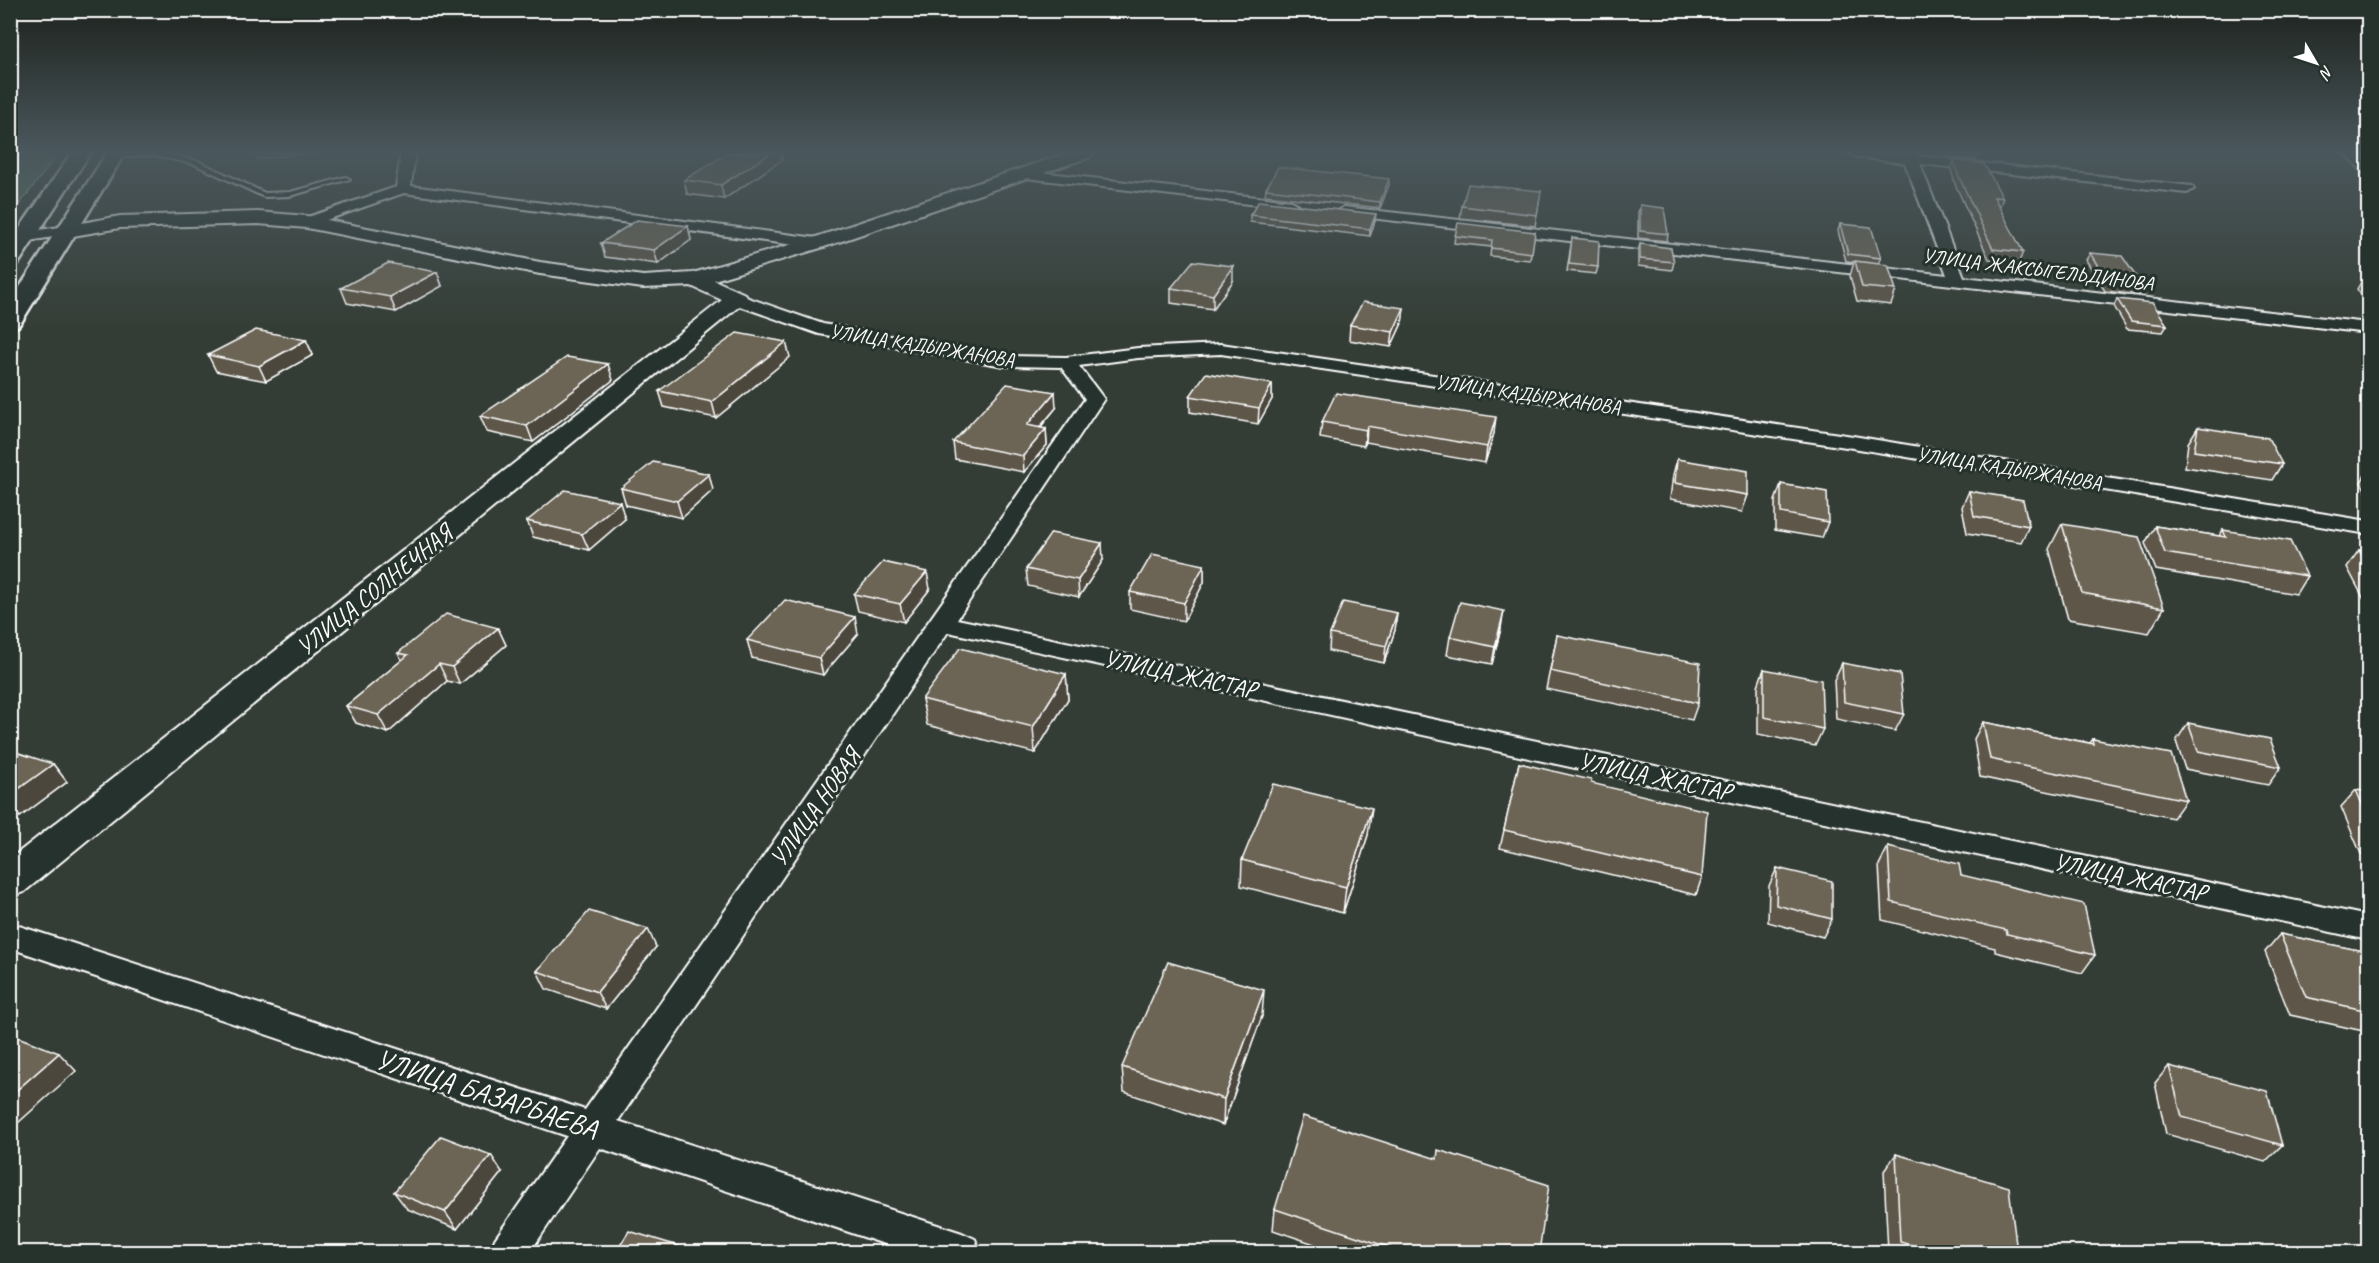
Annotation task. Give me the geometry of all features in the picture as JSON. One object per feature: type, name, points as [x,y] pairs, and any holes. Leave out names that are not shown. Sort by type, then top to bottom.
[{"type":"main road","points":[[10,258],[18,238],[37,212]]},
{"type":"main road","points":[[14,311],[79,212]]},
{"type":"street","points":[[307,222],[336,212]]},
{"type":"street","points":[[579,212],[817,243]]},
{"type":"street","points":[[18,238],[120,222],[193,218],[258,218],[307,222],[540,268],[643,282],[694,279],[817,243],[909,212]]},
{"type":"street","name":"УЛИЦА ЖАКСЫГЕЛЬДИНОВА","points":[[1347,212],[2368,328]]},
{"type":"street","points":[[1932,212],[1957,281]]},
{"type":"street","name":"УЛИЦА КАДЫРЖАНОВА","points":[[694,279],[737,299],[819,329],[1004,361],[1066,362],[1138,353],[1221,349],[1853,442],[2368,527]]},
{"type":"street","name":"УЛИЦА СОЛНЕЧНАЯ","points":[[10,881],[737,299]]},
{"type":"street","name":"УЛИЦА НОВАЯ","points":[[507,1252],[1095,399],[1066,362]]},
{"type":"street","name":"УЛИЦА ЖАСТАР","points":[[941,623],[2368,928]]},
{"type":"street","name":"УЛИЦА БАЗАРБАЕВА","points":[[10,935],[962,1252]]},
{"type":"building","points":[[1252,212],[1376,214],[1370,229],[1250,215]]},
{"type":"building","points":[[1512,212],[1538,212],[1537,215]]},
{"type":"building","points":[[1640,212],[1665,212],[1668,234],[1640,231]]},
{"type":"building","points":[[1975,212],[2002,212],[2023,252],[1993,249]]},
{"type":"building","points":[[637,220],[688,226],[654,250],[601,243]]},
{"type":"building","points":[[1458,223],[1535,232],[1532,253],[1491,248],[1492,240],[1455,236]]},
{"type":"building","points":[[1840,224],[1871,227],[1881,258],[1848,254]]},
{"type":"building","points":[[1572,238],[1599,241],[1598,267],[1569,264]]},
{"type":"building","points":[[1640,244],[1671,248],[1674,262],[1640,259]]},
{"type":"building","points":[[2090,253],[2122,256],[2143,287],[2108,283]]},
{"type":"building","points":[[1193,261],[1233,266],[1213,295],[1171,288]]},
{"type":"building","points":[[1855,261],[1888,265],[1896,290],[1862,287]]},
{"type":"building","points":[[388,263],[437,272],[390,297],[341,288]]},
{"type":"building","points":[[2117,299],[2153,303],[2167,325],[2131,321]]},
{"type":"building","points":[[1363,302],[1404,308],[1393,332],[1350,325]]},
{"type":"building","points":[[256,330],[306,340],[259,366],[208,355]]},
{"type":"building","points":[[737,333],[786,342],[712,402],[659,391]]},
{"type":"building","points":[[567,357],[608,364],[527,426],[480,416]]},
{"type":"building","points":[[1206,373],[1272,384],[1259,408],[1190,396]]},
{"type":"building","points":[[1007,384],[1055,392],[1027,425],[1046,429],[1023,456],[953,442]]},
{"type":"building","points":[[1336,393],[1496,417],[1487,447],[1367,426],[1366,430],[1322,422]]},
{"type":"building","points":[[2198,427],[2268,438],[2282,464],[2194,451]]},
{"type":"building","points":[[1677,459],[1748,471],[1748,495],[1675,483]]},
{"type":"building","points":[[653,462],[709,474],[677,501],[621,488]]},
{"type":"building","points":[[1781,484],[1827,492],[1828,522],[1781,513]]},
{"type":"building","points":[[565,490],[620,502],[582,534],[527,521]]},
{"type":"building","points":[[1969,491],[2023,500],[2029,526],[1974,516]]},
{"type":"building","points":[[2062,524],[2139,537],[2164,608],[2082,593]]},
{"type":"building","points":[[2155,526],[2226,537],[2223,530],[2290,541],[2307,576],[2165,553]]},
{"type":"building","points":[[1051,533],[1102,543],[1078,580],[1026,569]]},
{"type":"building","points":[[2359,550],[2368,552],[2368,567]]},
{"type":"building","points":[[1152,554],[1204,565],[1184,603],[1130,592]]},
{"type":"building","points":[[883,562],[927,572],[900,604],[854,594]]},
{"type":"building","points":[[785,600],[855,617],[819,658],[747,640]]},
{"type":"building","points":[[1343,602],[1397,613],[1386,646],[1330,634]]},
{"type":"building","points":[[1460,602],[1504,611],[1495,647],[1450,637]]},
{"type":"building","points":[[446,614],[498,628],[452,667],[439,664],[378,715],[346,706],[408,655],[398,653]]},
{"type":"building","points":[[1557,635],[1700,663],[1698,703],[1550,671]]},
{"type":"building","points":[[960,648],[1066,674],[1033,727],[922,699]]},
{"type":"building","points":[[1842,663],[1900,674],[1904,714],[1844,702]]},
{"type":"building","points":[[1764,669],[1821,680],[1823,729],[1764,717]]},
{"type":"building","points":[[1983,722],[2094,744],[2093,739],[2171,754],[2186,800],[1990,759]]},
{"type":"building","points":[[2188,723],[2270,739],[2281,767],[2198,751]]},
{"type":"building","points":[[16,752],[53,764],[10,795],[10,756]]},
{"type":"building","points":[[1519,763],[1707,811],[1702,877],[1504,830]]},
{"type":"building","points":[[1273,784],[1372,808],[1346,887],[1242,860]]},
{"type":"building","points":[[2356,790],[2368,792],[2368,818]]},
{"type":"building","points":[[1888,847],[1959,864],[1961,875],[2084,904],[2095,955],[2007,934],[2006,930],[1891,902]]},
{"type":"building","points":[[1777,868],[1832,881],[1832,919],[1776,905]]},
{"type":"building","points":[[589,911],[648,929],[597,992],[537,971]]},
{"type":"building","points":[[2280,934],[2368,952],[2368,1011],[2306,997]]},
{"type":"building","points":[[1168,962],[1264,990],[1224,1099],[1122,1067]]},
{"type":"building","points":[[10,1034],[59,1053],[10,1096]]},
{"type":"building","points":[[2169,1066],[2267,1091],[2282,1145],[2182,1117]]},
{"type":"building","points":[[1303,1116],[1437,1159],[1438,1150],[1549,1185],[1539,1252],[1403,1252],[1275,1209]]},
{"type":"building","points":[[441,1136],[491,1155],[445,1212],[394,1192]]},
{"type":"building","points":[[1896,1154],[2009,1187],[2017,1252],[1936,1252],[1900,1242]]},
{"type":"building","points":[[629,1231],[698,1252],[616,1252]]}]
